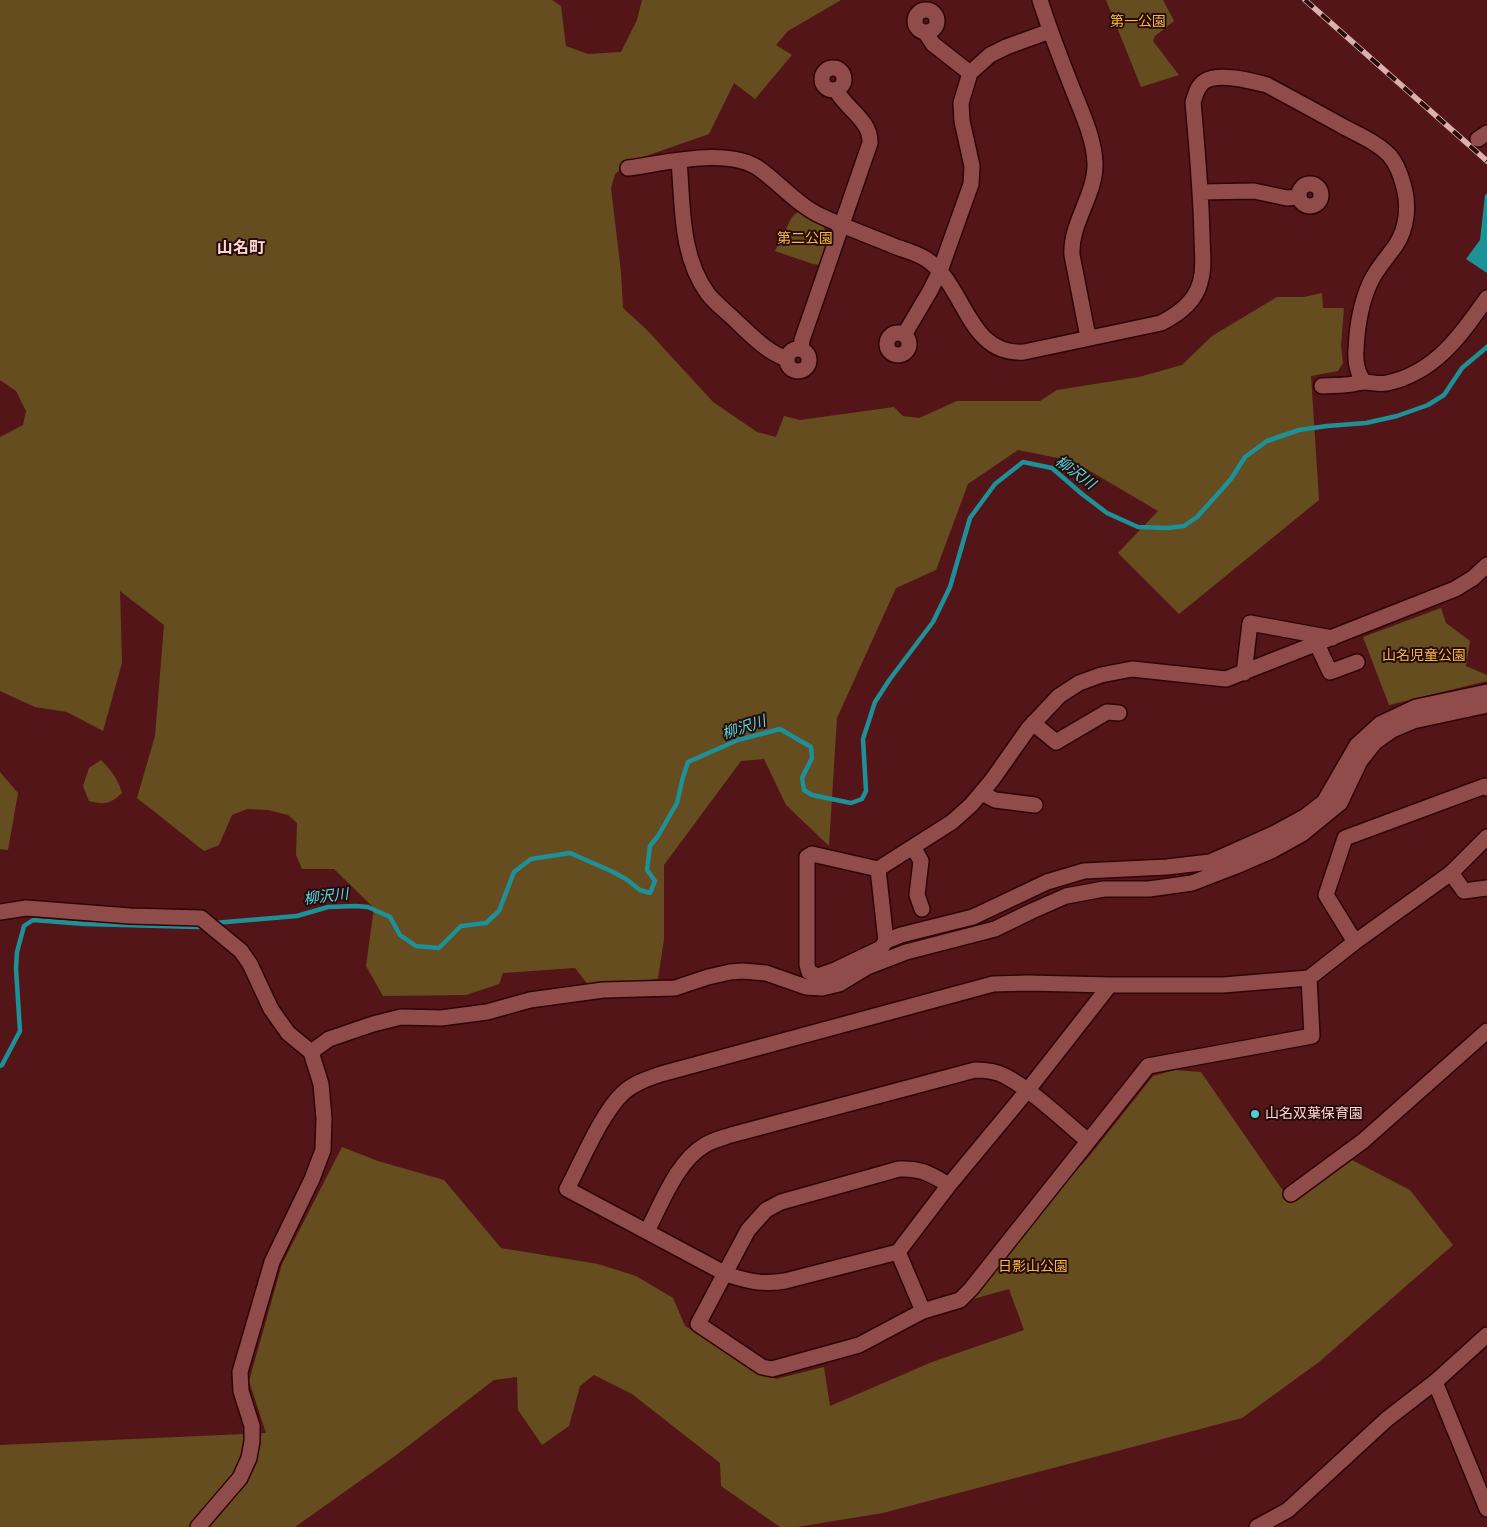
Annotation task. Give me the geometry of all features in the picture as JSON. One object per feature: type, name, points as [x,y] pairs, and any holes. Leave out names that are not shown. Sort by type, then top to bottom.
[{"type":"street","points":[[1040,0],[1084,118],[1094,153],[1095,163],[1092,184],[1072,244],[1072,255],[1088,337]]},
{"type":"street","points":[[904,335],[940,270],[971,184],[972,166],[962,121],[961,104],[970,74],[990,55],[1050,31]]},
{"type":"street","points":[[925,32],[934,44],[970,74]]},
{"type":"street","points":[[628,168],[720,157],[735,158],[748,162],[760,169],[810,210],[842,225],[925,258],[940,270],[981,336],[1002,350],[1024,352],[1161,323],[1176,315],[1192,299],[1200,283],[1202,264],[1202,192],[1193,102],[1197,89],[1205,81],[1213,78],[1252,80],[1267,85],[1366,139],[1390,156],[1400,174],[1407,203],[1406,219],[1397,244],[1370,282],[1356,328],[1355,355],[1359,374],[1365,382]]},
{"type":"street","points":[[679,161],[687,251],[694,272],[709,294],[754,338],[775,355],[787,359],[790,352],[801,349],[802,340],[870,144],[871,134],[861,119],[843,101],[836,90]]},
{"type":"street","points":[[1202,192],[1254,191],[1286,198],[1299,198]]},
{"type":"street","points":[[1322,386],[1365,382],[1386,383],[1412,374],[1440,357],[1462,334],[1487,298]]},
{"type":"street","points":[[1487,565],[1473,578],[1455,589],[1226,679],[1132,669],[1101,675],[1079,683],[1059,696],[1033,723],[982,793],[971,805],[952,822],[913,847],[878,869],[812,854],[807,857],[807,965],[809,972],[818,976],[835,970],[881,948],[886,941],[901,935],[973,917],[1046,882],[1084,871],[1167,867],[1210,862],[1275,833],[1306,816],[1324,802],[1357,745],[1380,724],[1487,692]]},
{"type":"street","points":[[1244,673],[1250,623],[1332,638]]},
{"type":"street","points":[[1317,644],[1330,672],[1358,662]]},
{"type":"street","points":[[311,1052],[330,1039],[372,1024],[401,1017],[441,1018],[487,1012],[530,1000],[603,990],[676,988],[730,972],[766,973],[806,987],[822,988],[839,984],[867,967],[906,952],[995,929],[1066,896],[1104,889],[1149,889],[1192,883],[1273,850],[1302,834],[1340,803],[1360,761],[1375,742],[1414,714],[1487,705]]},
{"type":"street","points":[[1033,723],[1056,742],[1106,712],[1118,713]]},
{"type":"street","points":[[1355,942],[1326,895],[1345,838],[1485,786],[1487,788]]},
{"type":"street","points":[[982,793],[995,800],[1035,805]]},
{"type":"street","points":[[1110,985],[1027,1091],[949,1185],[898,1252],[785,1281],[767,1284],[743,1280],[726,1274],[567,1189],[607,1112],[624,1093],[640,1081],[799,1035],[993,984],[1223,985],[1309,978],[1450,873],[1487,838]]},
{"type":"street","points":[[913,847],[921,860],[917,894],[922,909]]},
{"type":"street","points":[[878,869],[886,941]]},
{"type":"street","points":[[1450,873],[1464,891],[1487,888]]},
{"type":"street","points":[[0,912],[26,908],[202,919],[241,951],[250,964],[271,1010],[288,1033],[311,1052],[321,1084],[324,1118],[323,1150],[312,1179],[272,1262],[240,1372],[242,1392],[252,1426],[249,1458],[240,1478],[198,1527]]},
{"type":"street","points":[[949,1185],[926,1171],[899,1169],[780,1202],[766,1210],[748,1230],[698,1324],[762,1367],[772,1368],[859,1345],[923,1311],[960,1300],[971,1289],[1148,1066],[1312,1036],[1309,978]]},
{"type":"street","points":[[1291,1194],[1363,1141],[1487,1031]]},
{"type":"street","points":[[647,1231],[681,1167],[692,1155],[715,1140],[975,1070],[988,1070],[1004,1075],[1027,1091],[1088,1141]]},
{"type":"street","points":[[898,1252],[923,1311]]},
{"type":"street","points":[[1257,1527],[1288,1510],[1388,1418],[1435,1382],[1487,1335]]},
{"type":"street","points":[[1435,1382],[1487,1509]]},
{"type":"green space","points":[[0,0],[552,0],[561,6],[566,46],[588,54],[621,52],[637,20],[642,0],[841,0],[788,31],[776,45],[792,55],[755,99],[734,83],[709,134],[629,162],[615,174],[611,188],[621,272],[623,308],[647,330],[713,402],[757,432],[776,437],[784,416],[800,420],[894,407],[903,416],[919,418],[957,401],[1040,401],[1057,390],[1139,377],[1182,365],[1212,336],[1277,297],[1304,297],[1322,293],[1323,308],[1344,308],[1341,346],[1343,363],[1338,371],[1311,376],[1319,500],[1179,614],[1118,553],[1158,511],[1073,461],[1018,450],[968,484],[936,570],[896,588],[837,718],[829,846],[786,805],[764,759],[741,761],[664,865],[664,939],[658,979],[589,986],[575,968],[503,973],[499,984],[466,995],[383,996],[366,966],[374,908],[334,869],[302,869],[296,855],[297,823],[288,815],[268,810],[247,809],[232,815],[219,845],[204,851],[137,798],[155,736],[164,625],[120,591],[122,663],[103,731],[67,712],[35,707],[0,691],[0,437],[23,425],[26,411],[16,391],[0,380]]},
{"type":"green space","name":"第一公園","points":[[1106,0],[1163,0],[1174,21],[1155,36],[1153,41],[1179,75],[1141,87]]},
{"type":"green space","name":"第二公園","points":[[799,211],[823,226],[830,239],[821,265],[775,251],[792,217]]},
{"type":"green space","name":"山名児童公園","points":[[1441,608],[1446,623],[1470,641],[1466,666],[1487,675],[1487,681],[1389,705],[1363,637]]},
{"type":"green space","points":[[101,760],[114,775],[122,793],[111,801],[99,803],[89,801],[83,786],[89,768]]},
{"type":"green space","points":[[0,772],[18,793],[8,850],[0,849]]},
{"type":"green space","name":"日影山公園","points":[[1175,1070],[1201,1072],[1290,1201],[1350,1159],[1410,1190],[1453,1245],[1319,1362],[1242,1418],[883,1513],[797,1527],[780,1527],[721,1486],[720,1463],[632,1394],[594,1375],[580,1386],[569,1426],[542,1445],[518,1410],[517,1377],[494,1380],[395,1456],[295,1527],[0,1527],[0,1445],[266,1433],[249,1381],[282,1264],[342,1147],[378,1161],[444,1180],[501,1248],[598,1264],[636,1276],[673,1298],[685,1326],[759,1372],[776,1379],[824,1367],[830,1406],[932,1362],[1024,1330],[1009,1289],[966,1301],[979,1291],[1054,1194],[1087,1159],[1153,1076]]},
{"type":"water","points":[[1487,194],[1487,273],[1466,259],[1480,240],[1485,195]]},
{"type":"waterway","name":"柳沢川","points":[[214,923],[297,916],[328,907],[368,907],[390,917],[400,935],[416,946],[439,948],[461,926],[486,923],[499,911],[514,872],[531,859],[570,853],[611,871],[626,879],[640,890],[650,893],[655,881],[647,870],[650,846],[677,803],[688,762],[738,740],[780,729],[811,747],[812,758],[802,778],[804,790],[812,795],[851,803],[862,799],[866,791],[863,739],[875,702],[933,622],[950,587],[970,518],[995,484],[1023,462],[1052,468],[1107,513],[1138,527],[1168,528],[1184,526],[1197,517],[1231,479],[1245,457],[1267,441],[1299,430],[1366,423],[1397,416],[1428,405],[1444,395],[1462,368],[1487,347]]},
{"type":"waterway","name":"柳沢川","points":[[0,1066],[20,1031],[16,969],[17,952],[24,926],[33,920],[85,924],[198,927],[204,925]]},
{"type":"railway","points":[[1305,0],[1487,161]]},
{"type":"place","name":"山名双葉保育園","points":[[1255,1114]]},
{"type":"district","name":"山名町","points":[[241,248]]}]
